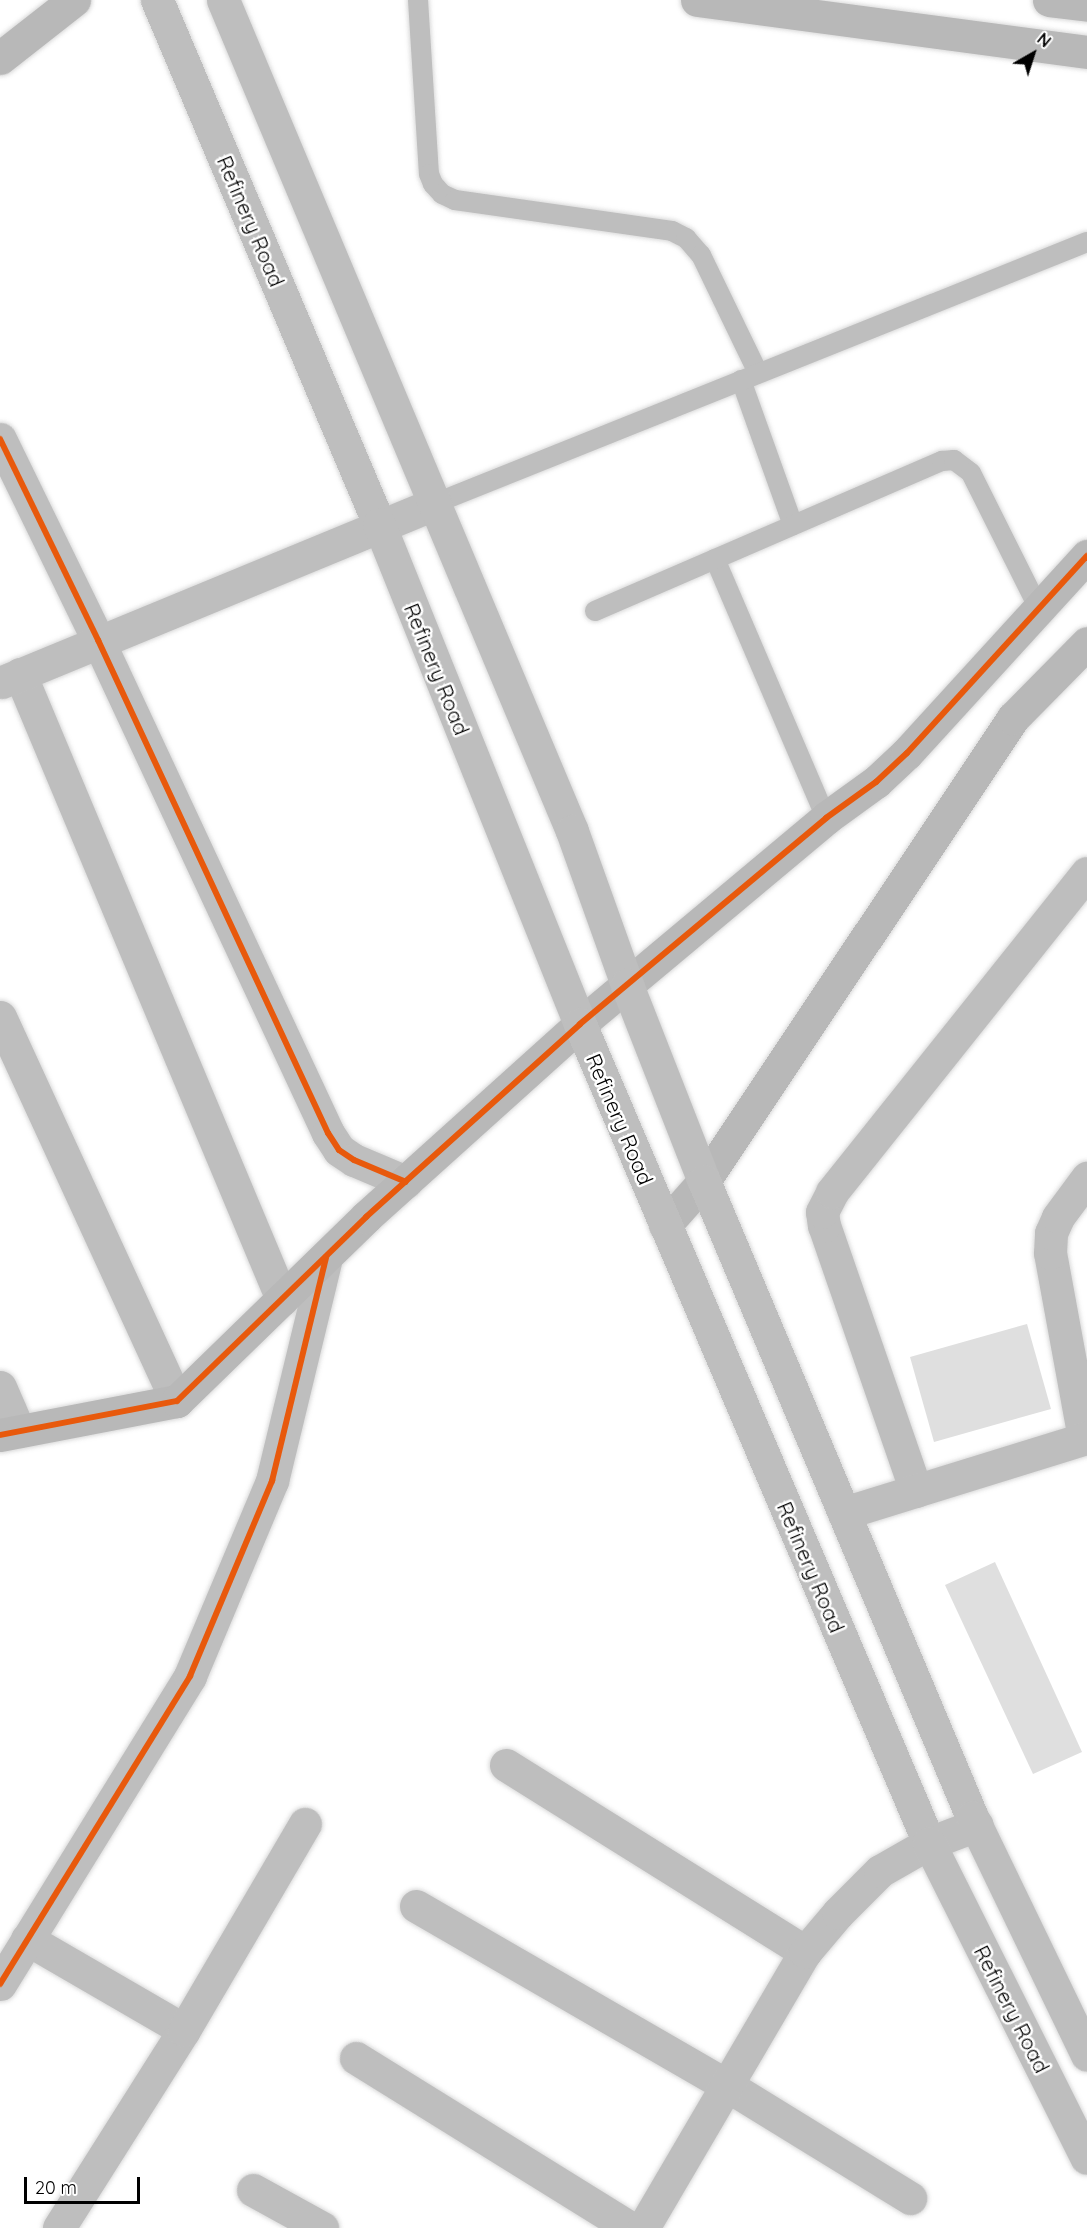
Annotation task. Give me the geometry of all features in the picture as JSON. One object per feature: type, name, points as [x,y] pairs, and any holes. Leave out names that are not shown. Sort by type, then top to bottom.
[{"type":"street","points":[[0,58],[74,0]]},
{"type":"street","name":"Refinery Road","points":[[157,0],[379,524],[580,1024],[929,1843],[1087,2158]]},
{"type":"street","points":[[223,0],[572,831],[627,985],[704,1181],[976,1825],[1087,2055]]},
{"type":"street","points":[[697,0],[1087,52]]},
{"type":"street","points":[[1048,0],[1087,5]]},
{"type":"street","points":[[0,439],[98,640],[328,1133],[339,1150],[354,1160],[406,1182]]},
{"type":"street","points":[[282,1299],[10,678],[379,524],[436,503]]},
{"type":"street","points":[[0,1387],[10,1433],[177,1401],[406,1182],[580,1024],[826,818],[876,782],[907,753],[1087,556]]},
{"type":"street","points":[[665,1225],[704,1181],[1013,718],[1087,643]]},
{"type":"street","points":[[916,1491],[824,1226],[822,1212],[832,1192],[1087,873]]},
{"type":"street","points":[[0,1017],[177,1401]]},
{"type":"street","points":[[844,1513],[1085,1438],[1050,1252],[1051,1233],[1058,1217],[1087,1178]]},
{"type":"street","points":[[0,1984],[190,1676],[272,1480],[326,1257]]},
{"type":"street","points":[[506,1765],[805,1952]]},
{"type":"street","points":[[59,2228],[184,2030],[305,1824]]},
{"type":"street","points":[[643,2228],[805,1952],[838,1913],[880,1871],[929,1843],[976,1825]]},
{"type":"street","points":[[416,1906],[728,2086],[910,2198]]},
{"type":"street","points":[[27,1939],[184,2030]]},
{"type":"street","points":[[356,2058],[630,2228]]},
{"type":"street","points":[[253,2190],[322,2228]]},
{"type":"lane","points":[[418,0],[429,174],[433,184],[442,194],[454,200],[672,231],[686,238],[701,255],[749,376],[793,525]]},
{"type":"lane","points":[[436,503],[1087,242]]},
{"type":"lane","points":[[594,611],[942,461],[954,460],[970,473],[1039,609]]},
{"type":"lane","points":[[715,559],[826,818]]},
{"type":"building","points":[[1027,1324],[1051,1409],[934,1442],[910,1357]]},
{"type":"building","points":[[995,1562],[1082,1752],[1033,1774],[945,1585]]},
{"type":"cycle path","points":[[0,439],[98,640],[328,1133],[339,1150],[354,1160],[406,1182]]},
{"type":"cycle path","points":[[0,1435],[177,1401],[366,1217],[580,1024],[826,818],[876,782],[907,753],[1087,556]]},
{"type":"cycle path","points":[[0,1984],[190,1676],[272,1481],[326,1257]]}]
